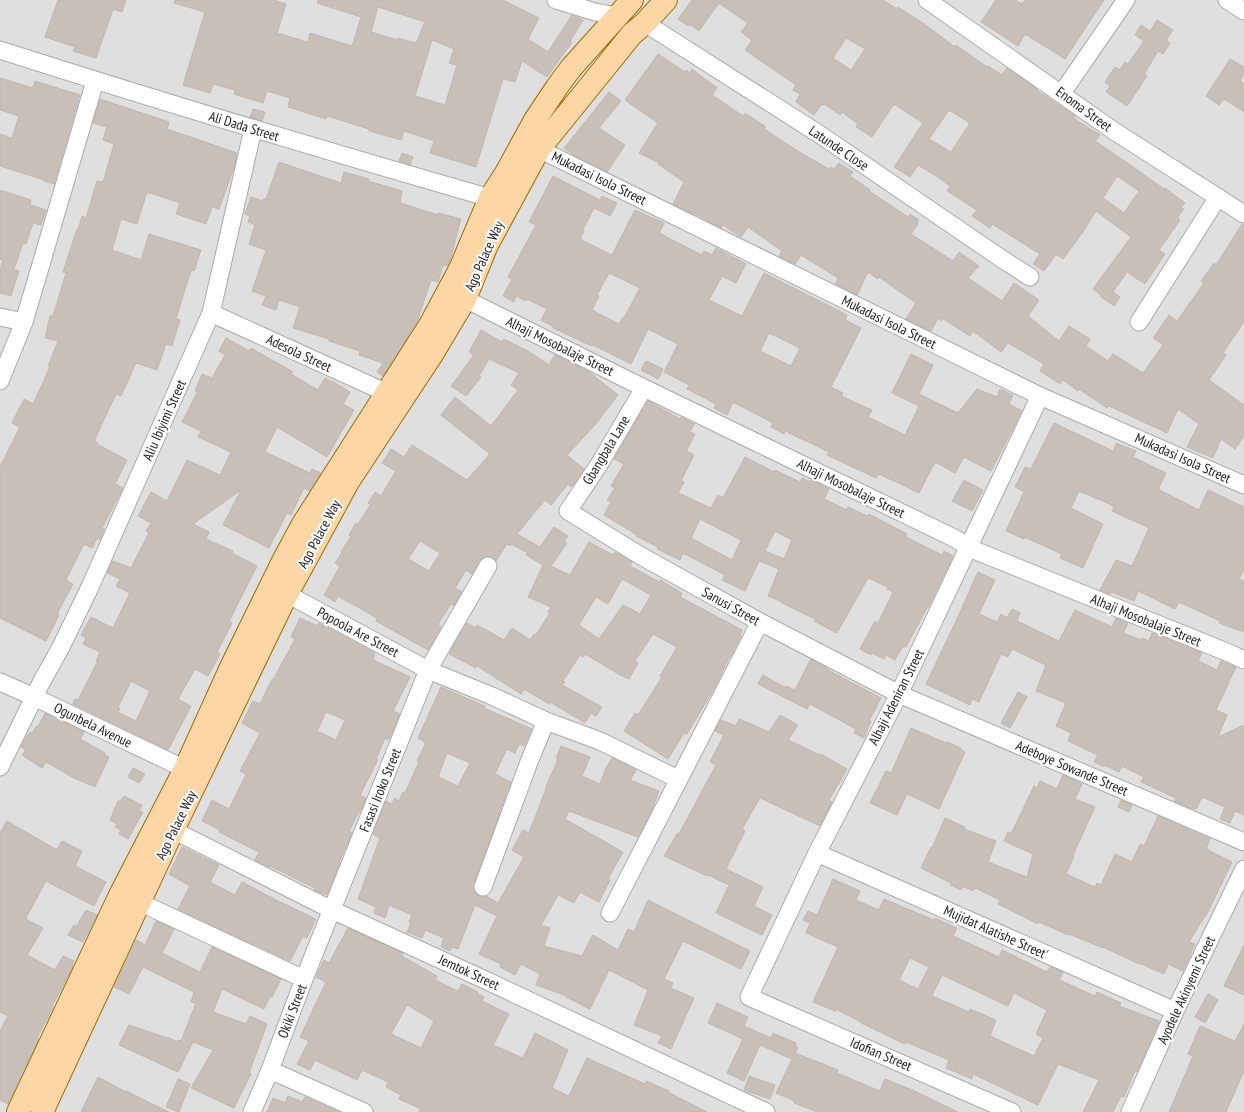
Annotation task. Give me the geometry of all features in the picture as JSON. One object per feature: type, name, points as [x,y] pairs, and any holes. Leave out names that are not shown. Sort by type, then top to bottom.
[{"type":"main road","name":"Ago Palace Way","points":[[18,1112],[120,895],[185,769],[232,665],[303,524],[430,325],[460,269],[490,198],[506,173],[535,120],[571,68],[632,0]]},
{"type":"main road","name":"Ago Palace Way","points":[[42,1112],[173,830],[288,594],[348,482],[431,356],[465,299],[488,245],[539,149],[632,34],[645,23],[666,0]]},
{"type":"main road","points":[[571,68],[586,90]]},
{"type":"main road","points":[[557,87],[571,108]]},
{"type":"street","points":[[556,0],[595,12],[617,16]]},
{"type":"street","name":"Enoma Street","points":[[927,0],[1062,93],[1114,131],[1244,214]]},
{"type":"street","points":[[1062,93],[1126,0]]},
{"type":"street","points":[[1228,0],[1244,11]]},
{"type":"street","name":"Latunde Close","points":[[645,23],[822,136],[1030,278]]},
{"type":"street","name":"Ali Dada Street","points":[[0,50],[95,81],[253,129],[490,198]]},
{"type":"street","points":[[0,381],[24,322],[95,81]]},
{"type":"street","name":"Aliu Ibiyimi Street","points":[[0,767],[90,587],[211,313],[253,129]]},
{"type":"street","name":"Mukadasi Isola Street","points":[[539,149],[1040,396],[1244,485]]},
{"type":"street","points":[[1139,322],[1218,197]]},
{"type":"street","name":"Alhaji Mosobalaje Street","points":[[465,299],[644,388],[956,539],[968,548],[1244,660]]},
{"type":"street","name":"Adesola Street","points":[[211,313],[387,393]]},
{"type":"street","points":[[0,318],[24,322]]},
{"type":"street","name":"Gbangbala Lane","points":[[568,511],[600,463],[644,388]]},
{"type":"street","name":"Alhaji Adeniran Street","points":[[749,997],[817,853],[899,694],[1040,396]]},
{"type":"street","name":"Sanusi Street","points":[[568,511],[641,556],[760,622],[899,694]]},
{"type":"street","name":"Fasasi Iroko Street","points":[[332,910],[428,670],[488,566]]},
{"type":"street","name":"Popoola Are Street","points":[[288,594],[428,670],[492,696],[546,721],[600,741],[678,779]]},
{"type":"street","points":[[610,913],[760,622]]},
{"type":"street","name":"Ogunbela Avenue","points":[[0,682],[185,769]]},
{"type":"street","name":"Adeboye Sowande Street","points":[[899,694],[1244,842]]},
{"type":"street","points":[[483,887],[529,762],[546,721]]},
{"type":"street","name":"Jemtok Street","points":[[173,830],[332,910],[484,979],[766,1112]]},
{"type":"street","name":"Mujidat Alatishe Street'","points":[[817,853],[1175,1011]]},
{"type":"street","name":"Ayodele Akinyemi Street","points":[[1130,1112],[1175,1011],[1244,869]]},
{"type":"street","points":[[139,902],[304,979]]},
{"type":"street","name":"Okiki Street","points":[[252,1112],[270,1070],[332,910]]},
{"type":"street","name":"Idofian Street","points":[[749,997],[1012,1112]]},
{"type":"street","points":[[270,1070],[364,1112]]},
{"type":"shaded area","points":[[0,0],[1244,0],[1244,1112],[0,1112]]},
{"type":"building","points":[[58,0],[126,0],[122,12],[113,9],[96,58],[73,51],[75,47],[45,37]]},
{"type":"building","points":[[175,0],[274,0],[286,4],[277,33],[308,42],[310,33],[352,46],[361,17],[317,3],[318,0],[503,0],[539,18],[528,39],[548,52],[572,15],[583,20],[570,41],[572,42],[547,77],[522,61],[515,82],[503,79],[476,167],[430,153],[434,141],[404,131],[401,140],[369,131],[369,129],[327,116],[326,119],[288,107],[290,98],[267,91],[263,103],[234,94],[235,90],[213,84],[210,93],[183,85],[205,12],[174,3]],"holes":[[[378,7],[425,22],[416,43],[397,38],[397,40],[371,32]],[[432,40],[454,49],[449,63],[457,65],[445,105],[415,96]]]},
{"type":"building","points":[[692,0],[883,0],[897,9],[898,7],[923,23],[955,47],[956,45],[987,67],[988,66],[1002,75],[1007,68],[1037,89],[1036,90],[1075,116],[1073,118],[1100,135],[1095,141],[1185,203],[1181,207],[1184,209],[1177,218],[1180,220],[1159,250],[1165,254],[1145,284],[1127,272],[1113,292],[1120,297],[1114,306],[1093,289],[1131,237],[1096,211],[1063,259],[1056,254],[1044,271],[1033,264],[1040,254],[992,224],[990,228],[972,216],[977,210],[947,191],[950,186],[936,176],[918,165],[910,177],[894,167],[923,123],[894,104],[872,137],[856,127],[858,124],[842,112],[840,115],[824,104],[822,104],[814,115],[796,102],[800,94],[793,90],[796,85],[745,50],[752,40],[741,32],[748,23],[719,3],[699,31],[678,19]],"holes":[[[846,38],[865,49],[851,70],[833,58]],[[949,110],[970,123],[951,152],[929,139]],[[1117,176],[1139,191],[1124,213],[1103,198]]]},
{"type":"building","points":[[996,0],[1015,0],[1022,4],[1025,0],[1104,0],[1065,59],[1025,34],[1018,46],[981,22]]},
{"type":"building","points":[[1157,20],[1173,30],[1166,40],[1170,43],[1163,54],[1158,51],[1144,74],[1147,76],[1127,106],[1106,92],[1110,86],[1105,82],[1115,67],[1120,70],[1125,62],[1128,64],[1144,41],[1135,35],[1141,25],[1150,31]]},
{"type":"building","points":[[658,54],[685,72],[686,70],[690,73],[692,69],[717,88],[712,95],[743,116],[745,113],[766,127],[764,129],[801,153],[829,169],[831,167],[834,169],[839,163],[853,172],[850,176],[870,190],[869,191],[908,217],[910,214],[919,220],[911,234],[953,261],[959,252],[979,266],[968,278],[1002,301],[1014,283],[1039,300],[1028,316],[1059,341],[1069,326],[1090,339],[1086,346],[1108,361],[1113,354],[1143,373],[1163,345],[1153,338],[1169,315],[1177,321],[1204,283],[1201,281],[1214,263],[1216,265],[1242,224],[1244,224],[1244,322],[1223,353],[1226,355],[1209,380],[1244,405],[1244,436],[1235,449],[1221,439],[1213,458],[1187,447],[1199,424],[1178,409],[1167,433],[1109,406],[1107,408],[1079,389],[1078,391],[1063,380],[1060,384],[1040,371],[1044,364],[1008,343],[1001,352],[973,331],[970,336],[942,318],[941,321],[938,318],[931,331],[906,319],[916,303],[879,277],[878,279],[868,272],[857,295],[836,284],[838,278],[801,255],[795,264],[779,256],[782,251],[748,227],[741,237],[723,225],[721,228],[694,213],[673,204],[684,182],[658,164],[659,163],[639,153],[658,123],[625,100]]},
{"type":"building","points":[[1230,59],[1244,67],[1244,74],[1240,81],[1244,84],[1244,112],[1224,99],[1219,105],[1206,96]]},
{"type":"building","points":[[0,78],[33,88],[35,81],[80,95],[54,184],[0,166],[0,134],[12,138],[19,116],[0,110]]},
{"type":"building","points":[[609,92],[621,101],[599,128],[625,145],[607,172],[573,155],[564,148]]},
{"type":"building","points":[[100,99],[169,122],[167,129],[237,153],[235,165],[219,209],[212,207],[206,224],[176,214],[180,203],[147,192],[137,224],[121,219],[112,250],[141,260],[149,234],[201,250],[194,271],[191,270],[176,319],[180,320],[172,346],[166,344],[157,370],[136,363],[121,396],[116,394],[94,441],[127,460],[115,484],[123,488],[102,528],[104,529],[100,540],[97,538],[92,548],[84,544],[66,580],[73,584],[57,614],[59,615],[46,641],[0,618],[0,467],[20,427],[12,423],[24,399],[33,404],[50,367],[48,366],[58,341],[45,338],[50,316],[53,316],[66,273],[63,272],[77,229],[78,230],[82,216],[86,218],[97,181],[103,182],[114,144],[103,140],[107,127],[93,123]]},
{"type":"building","points":[[253,109],[265,112],[262,121],[250,117]]},
{"type":"building","points":[[402,153],[413,157],[410,165],[399,161]]},
{"type":"building","points":[[279,162],[341,183],[344,172],[369,179],[368,181],[402,191],[400,203],[438,215],[438,213],[461,219],[449,264],[447,266],[443,265],[438,282],[431,280],[417,322],[383,376],[377,372],[383,363],[359,355],[360,351],[329,341],[329,339],[293,328],[300,307],[279,300],[276,310],[262,305],[266,296],[252,291],[266,250],[249,244],[255,225],[248,222],[250,216],[245,214],[251,197],[263,201],[263,199],[266,199]]},
{"type":"building","points":[[553,176],[600,200],[602,196],[617,203],[610,216],[594,208],[580,239],[612,255],[635,210],[664,223],[659,233],[702,255],[704,251],[712,255],[716,248],[746,264],[736,283],[722,276],[709,300],[742,316],[764,273],[847,315],[845,320],[861,328],[831,387],[843,393],[841,396],[872,410],[868,417],[905,435],[919,406],[892,393],[911,354],[933,365],[919,394],[958,413],[977,389],[997,397],[1000,389],[1013,395],[1009,404],[1022,411],[991,471],[964,457],[955,473],[935,462],[919,493],[879,474],[876,478],[827,455],[829,452],[785,431],[784,434],[771,427],[773,423],[733,402],[727,415],[714,408],[716,404],[687,389],[689,385],[664,372],[678,344],[648,329],[631,364],[593,345],[592,346],[553,328],[554,327],[541,320],[547,309],[527,299],[526,301],[516,296],[514,302],[503,296],[512,279],[508,277],[536,225],[529,222]],"holes":[[[609,273],[640,288],[624,318],[623,317],[619,324],[592,310],[599,296],[597,295]],[[769,333],[800,348],[791,366],[760,351]]]},
{"type":"building","points":[[0,190],[31,200],[30,205],[46,210],[41,225],[33,223],[26,244],[23,243],[14,269],[19,271],[11,296],[0,293],[0,270],[3,260],[0,259]]},
{"type":"building","points":[[481,330],[502,342],[504,339],[528,351],[549,365],[555,355],[589,372],[618,395],[595,425],[567,455],[584,469],[577,480],[571,487],[568,484],[551,505],[545,500],[517,534],[540,547],[554,527],[568,536],[564,541],[567,543],[551,566],[570,575],[589,542],[613,555],[615,552],[632,562],[630,566],[659,582],[660,580],[682,593],[680,597],[742,630],[741,636],[715,687],[687,734],[684,733],[668,759],[624,731],[635,713],[638,715],[662,677],[660,676],[677,647],[653,634],[635,661],[638,663],[629,679],[585,654],[583,657],[580,655],[563,681],[565,682],[562,685],[602,707],[596,716],[591,713],[585,723],[550,702],[549,704],[524,689],[521,694],[477,666],[476,668],[449,654],[467,623],[476,628],[477,625],[504,640],[512,628],[530,640],[534,634],[536,635],[550,613],[548,612],[551,607],[528,597],[543,565],[526,555],[528,553],[511,544],[510,546],[507,544],[496,561],[493,557],[484,556],[479,561],[472,574],[466,570],[455,588],[462,592],[454,605],[451,604],[438,624],[441,627],[428,650],[376,621],[377,618],[338,596],[335,602],[324,595],[340,566],[335,563],[351,536],[349,535],[370,505],[368,503],[375,492],[381,496],[396,471],[382,463],[391,449],[404,457],[412,445],[467,480],[490,454],[441,415],[455,397],[491,426],[518,390],[511,385],[519,373],[489,359],[479,376],[481,377],[466,396],[451,386],[474,355],[469,352]],"holes":[[[420,541],[440,553],[429,571],[408,559]],[[622,579],[651,595],[640,614],[623,605],[599,639],[579,625],[596,597],[608,604]]]},
{"type":"building","points":[[226,338],[249,351],[251,348],[293,372],[291,374],[318,390],[325,378],[332,381],[350,392],[343,404],[354,410],[327,457],[277,427],[265,452],[310,473],[312,469],[321,473],[309,491],[304,488],[291,515],[287,513],[269,548],[223,525],[241,490],[193,524],[209,532],[206,539],[233,551],[232,553],[257,566],[229,621],[232,623],[217,652],[220,654],[208,676],[195,669],[178,699],[191,706],[168,750],[73,704],[75,699],[78,700],[98,661],[96,661],[100,652],[83,644],[86,638],[81,635],[91,617],[113,628],[130,593],[116,586],[120,579],[107,573],[113,561],[131,568],[149,533],[146,531],[151,523],[138,516],[151,492],[167,501],[187,460],[220,475],[231,452],[198,437],[201,431],[182,422],[198,391],[195,391],[202,374],[212,378],[225,355],[219,351]],"holes":[[[131,681],[150,691],[136,721],[118,712],[120,708],[118,707]]]},
{"type":"building","points":[[646,361],[663,369],[658,379],[641,370]]},
{"type":"building","points":[[648,401],[680,419],[681,417],[694,424],[690,432],[695,434],[686,451],[694,455],[681,481],[684,482],[678,493],[711,508],[718,495],[723,498],[745,457],[774,472],[775,470],[800,482],[802,478],[810,482],[811,480],[829,489],[824,499],[847,510],[848,507],[867,516],[869,514],[907,534],[906,537],[942,555],[944,551],[953,556],[928,608],[906,647],[903,646],[895,660],[886,655],[884,659],[872,653],[871,655],[860,649],[875,621],[878,623],[893,592],[887,589],[888,587],[868,578],[837,633],[814,621],[815,619],[768,596],[779,569],[759,561],[745,591],[722,580],[725,575],[683,553],[680,560],[657,549],[658,547],[636,536],[637,535],[604,515],[611,502],[607,500],[615,488],[611,486],[624,464],[614,459]],"holes":[[[700,519],[741,540],[732,560],[691,538]],[[775,531],[792,540],[784,559],[765,551]]]},
{"type":"building","points":[[1054,423],[1113,451],[1116,443],[1136,451],[1133,457],[1166,473],[1158,489],[1199,510],[1208,490],[1244,507],[1244,570],[1239,579],[1244,581],[1244,632],[1219,623],[1220,621],[1179,602],[1175,609],[1138,591],[1134,601],[1111,592],[1110,594],[1100,590],[1116,560],[1132,566],[1149,528],[1112,511],[1114,506],[1079,491],[1071,508],[1103,524],[1083,568],[1060,558],[1062,554],[1024,537],[1024,539],[1006,531],[1024,492],[1015,487],[1025,467],[1031,469]]},
{"type":"building","points":[[964,480],[983,490],[972,511],[952,501]]},
{"type":"building","points":[[978,572],[995,580],[979,614],[997,622],[1001,614],[1007,618],[1012,609],[1020,613],[1017,621],[1059,641],[1075,610],[1112,627],[1116,618],[1128,623],[1123,633],[1141,640],[1142,638],[1149,641],[1152,633],[1202,653],[1198,661],[1217,670],[1221,661],[1236,667],[1216,710],[1227,715],[1218,737],[1244,725],[1244,815],[1235,811],[1230,823],[1220,819],[1225,807],[1202,797],[1196,809],[1190,808],[1174,801],[1176,798],[1141,782],[1144,777],[1122,766],[1119,772],[1094,762],[1098,755],[1068,741],[1071,733],[1056,726],[1066,703],[1036,691],[1046,665],[1012,649],[1008,657],[1001,654],[979,702],[972,699],[970,705],[926,684]]},
{"type":"building","points":[[300,618],[318,626],[319,623],[375,653],[373,660],[410,677],[393,711],[400,714],[389,739],[385,738],[376,759],[378,760],[360,795],[366,798],[349,831],[352,833],[339,862],[327,895],[255,860],[259,852],[219,832],[220,830],[202,821],[212,800],[229,809],[246,774],[240,771],[260,733],[242,723],[253,701],[260,704],[272,679],[273,680],[295,639],[291,637]],"holes":[[[326,712],[345,720],[336,740],[317,731]]]},
{"type":"building","points":[[811,659],[828,670],[881,698],[869,721],[871,721],[864,738],[854,733],[856,729],[810,704],[807,709],[758,684],[763,675],[786,688],[786,686],[795,690]]},
{"type":"building","points":[[441,687],[532,729],[524,746],[519,744],[515,753],[507,749],[495,774],[511,782],[473,889],[479,896],[486,896],[498,903],[524,857],[512,850],[523,830],[529,833],[558,759],[556,758],[561,746],[590,757],[582,776],[600,784],[606,768],[612,758],[636,770],[630,780],[659,791],[651,812],[638,837],[569,811],[565,819],[623,852],[608,879],[610,880],[599,902],[580,892],[574,903],[558,895],[541,925],[550,928],[544,946],[582,956],[593,935],[618,950],[628,929],[634,932],[648,900],[750,951],[741,969],[683,941],[664,979],[673,983],[671,988],[694,998],[671,1049],[658,1043],[662,1036],[634,1025],[648,990],[609,970],[590,1009],[566,997],[567,996],[536,985],[540,974],[521,964],[515,975],[500,967],[501,964],[479,954],[497,916],[475,905],[458,949],[452,947],[450,951],[441,947],[444,938],[425,930],[422,938],[407,932],[411,923],[409,922],[412,915],[389,905],[385,918],[374,913],[376,907],[358,899],[380,838],[373,834],[386,801],[392,804],[395,798],[399,801],[403,792],[405,793],[419,762],[417,761],[426,743],[418,738]],"holes":[[[447,753],[470,763],[458,786],[438,777]]]},
{"type":"building","points":[[1018,692],[1027,697],[1010,728],[1001,723]]},
{"type":"building","points":[[45,713],[84,732],[80,739],[105,753],[104,754],[109,757],[95,787],[74,778],[46,762],[42,768],[22,755],[26,750],[21,747],[23,742],[30,732],[32,733],[37,726],[38,727]]},
{"type":"building","points":[[780,715],[798,725],[788,740],[820,755],[821,754],[847,769],[829,800],[832,802],[820,826],[760,798],[742,829],[745,831],[726,869],[763,887],[754,906],[772,915],[762,935],[716,913],[729,885],[664,856],[677,834],[679,834],[716,765],[710,762],[724,735],[715,731],[721,720],[736,726],[739,719],[769,732]]},
{"type":"building","points":[[911,728],[961,748],[961,750],[965,752],[939,809],[907,794],[897,815],[870,803],[886,771],[891,773]]},
{"type":"building","points":[[133,768],[145,774],[139,783],[128,777]]},
{"type":"building","points":[[1063,775],[1082,784],[1075,799],[1095,807],[1066,874],[1095,887],[1097,883],[1101,885],[1115,854],[1132,862],[1140,844],[1144,846],[1158,816],[1210,839],[1206,849],[1232,862],[1206,916],[1189,942],[1195,944],[1183,971],[1168,964],[1164,974],[1103,947],[1069,934],[1068,935],[1039,922],[1038,924],[998,904],[1000,900],[975,888],[973,891],[962,886],[961,890],[950,885],[951,883],[921,868],[931,847],[932,848],[945,818],[965,827],[964,829],[996,841],[988,862],[1027,877],[1033,854],[1004,841],[1008,832],[1011,834],[1034,786],[1037,788],[1040,781],[1057,789]]},
{"type":"building","points":[[124,796],[142,805],[139,811],[143,812],[128,839],[119,834],[121,830],[115,827],[117,824],[110,820],[118,801],[120,801]]},
{"type":"building","points":[[1121,800],[1132,805],[1129,812],[1118,807]]},
{"type":"building","points":[[7,821],[57,850],[62,841],[82,851],[75,866],[106,882],[94,906],[46,881],[26,918],[43,928],[27,955],[55,970],[63,956],[74,961],[73,966],[37,1038],[39,1039],[8,1104],[0,1100],[0,1031],[8,1016],[0,1012],[0,833]]},
{"type":"building","points":[[182,847],[219,865],[210,882],[235,895],[242,882],[316,919],[307,938],[303,936],[290,961],[178,909],[190,886],[169,874]]},
{"type":"building","points":[[833,879],[860,891],[856,900],[879,910],[884,899],[934,920],[935,918],[957,928],[953,936],[999,957],[1002,950],[1047,972],[1050,967],[1063,972],[1059,980],[1095,996],[1097,992],[1121,1003],[1119,1006],[1159,1021],[1137,1072],[1135,1071],[1124,1097],[1121,1096],[1113,1112],[1083,1112],[1099,1080],[1058,1064],[1038,1105],[973,1074],[972,1079],[946,1068],[949,1060],[906,1042],[905,1044],[836,1009],[835,1011],[813,1002],[838,947],[806,933],[810,923],[803,920],[808,911],[817,915]],"holes":[[[910,958],[929,967],[918,989],[899,980]],[[942,975],[1008,1006],[1014,993],[1047,1010],[1036,1034],[1043,1038],[1034,1056],[990,1036],[996,1020],[970,1009],[969,1012],[932,996]]]},
{"type":"building","points":[[86,910],[97,915],[83,942],[68,935],[74,925],[76,927]]},
{"type":"building","points":[[156,921],[174,929],[162,953],[200,972],[212,947],[281,979],[264,1009],[222,989],[213,1012],[246,1024],[250,1016],[267,1024],[249,1073],[251,1074],[234,1108],[191,1088],[213,1050],[193,1042],[178,1072],[119,1045],[129,1025],[167,1038],[168,1037],[177,1042],[178,1040],[181,1041],[196,1003],[191,1002],[194,992],[143,967],[129,994],[114,987],[136,940],[145,945]]},
{"type":"building","points":[[348,928],[403,953],[402,956],[437,976],[435,980],[458,991],[462,984],[478,992],[478,994],[484,997],[482,1001],[509,1014],[493,1045],[523,1058],[535,1033],[568,1050],[552,1088],[569,1096],[587,1058],[645,1084],[646,1081],[669,1091],[668,1092],[707,1112],[419,1112],[421,1109],[399,1099],[401,1095],[386,1087],[388,1082],[362,1070],[357,1080],[315,1060],[310,1070],[297,1064],[309,1041],[300,1037],[326,982],[316,977],[324,960],[329,963]],"holes":[[[407,1005],[434,1021],[421,1048],[391,1034]]]},
{"type":"building","points":[[1244,945],[1244,995],[1224,986]]},
{"type":"building","points":[[1208,994],[1218,1000],[1205,1023],[1195,1017]]},
{"type":"building","points":[[717,1003],[748,1017],[744,1026],[771,1038],[773,1033],[796,1043],[795,1046],[798,1047],[795,1053],[838,1070],[837,1073],[880,1091],[885,1079],[958,1112],[818,1112],[794,1103],[795,1101],[776,1093],[792,1059],[760,1045],[744,1081],[727,1073],[743,1039],[708,1023]]},
{"type":"building","points":[[1244,1024],[1244,1071],[1226,1112],[1169,1112],[1193,1056],[1188,1054],[1200,1026],[1235,1041]]},
{"type":"building","points":[[749,1076],[775,1085],[770,1099],[744,1090]]},
{"type":"building","points":[[98,1077],[126,1092],[169,1112],[81,1112]]},
{"type":"building","points":[[178,1079],[190,1084],[179,1112],[166,1107]]},
{"type":"building","points":[[288,1096],[302,1102],[305,1097],[339,1112],[267,1112],[273,1098],[285,1103]]}]
